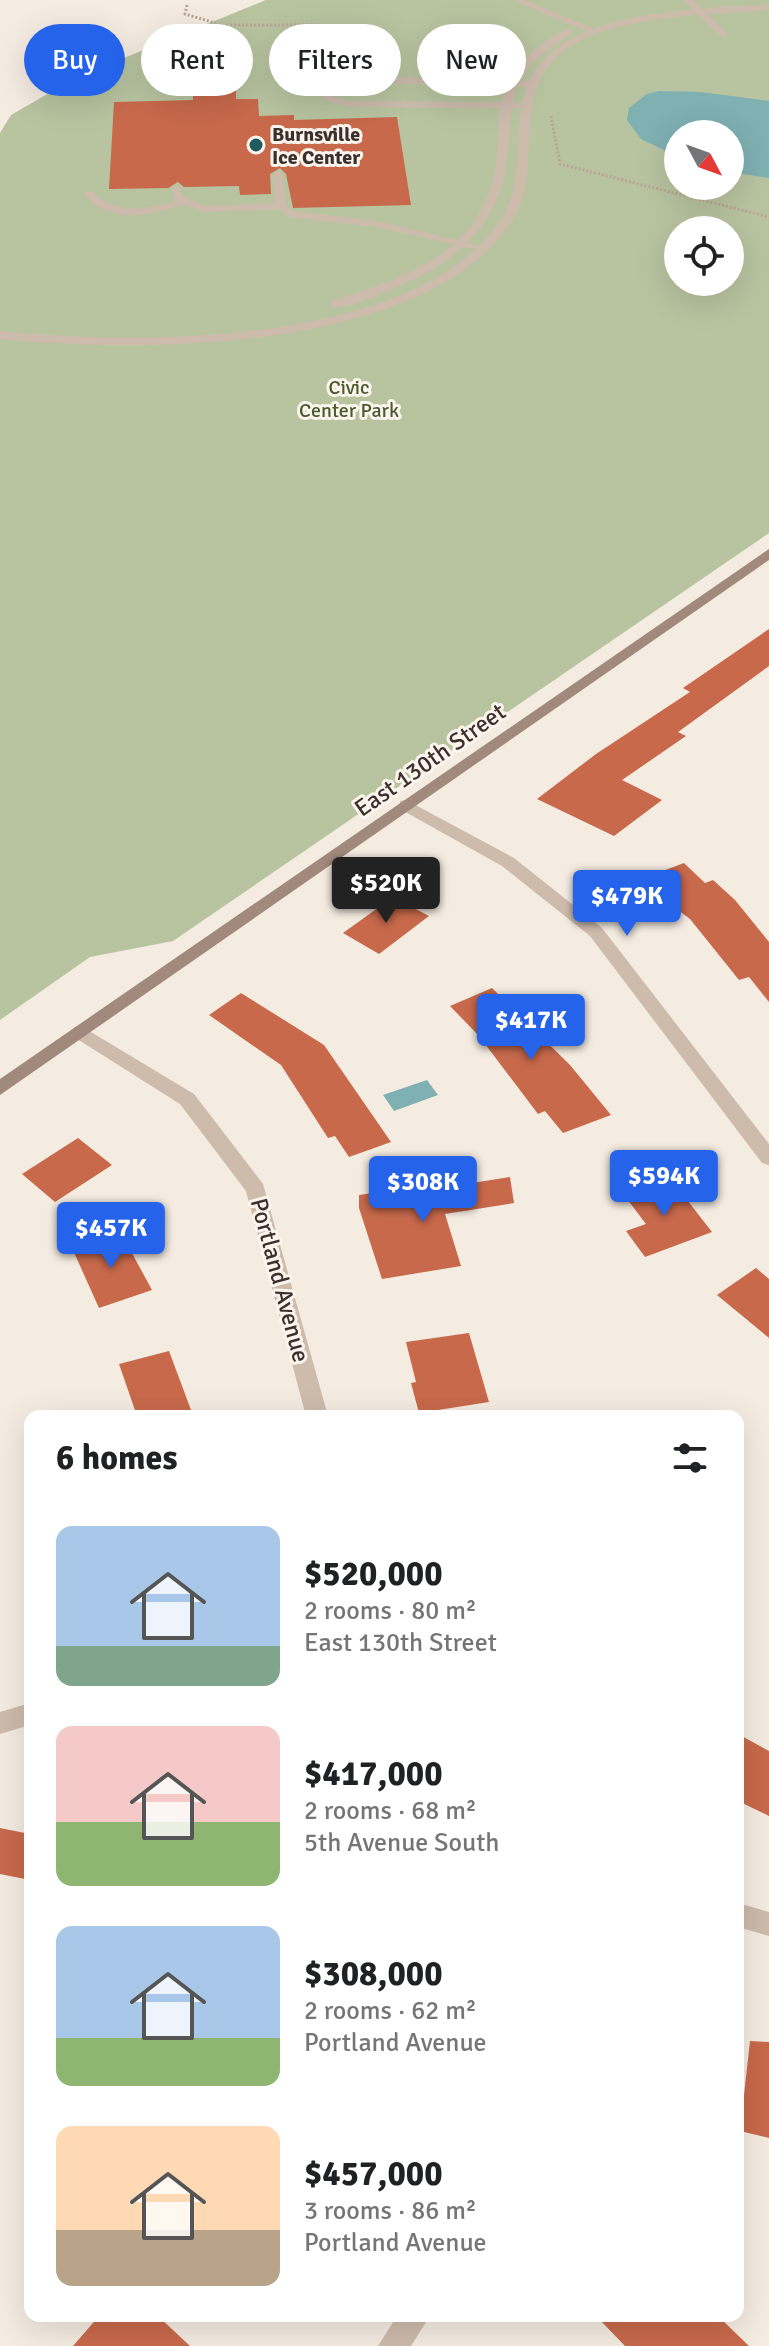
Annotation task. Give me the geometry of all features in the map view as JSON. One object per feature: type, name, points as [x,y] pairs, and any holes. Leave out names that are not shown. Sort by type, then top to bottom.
[{"type":"street","points":[[526,59],[536,50],[581,26],[626,15],[754,0]]},
{"type":"street","points":[[0,335],[51,342],[142,344],[278,331],[339,317],[395,299],[439,278],[483,248],[499,230],[516,198],[532,84],[555,54],[596,32],[694,6],[769,7]]},
{"type":"street","points":[[0,322],[114,332],[177,330],[269,319],[378,290],[419,271],[460,243],[476,226],[493,196],[508,96]]},
{"type":"street","name":"East 130th Street","points":[[0,1088],[769,553]]},
{"type":"street","points":[[406,805],[508,862],[596,932],[769,1158]]},
{"type":"street","name":"Portland Avenue","points":[[81,1032],[187,1099],[256,1189],[315,1410]]},
{"type":"street","points":[[0,1723],[24,1716]]},
{"type":"street","points":[[744,1917],[769,1924]]},
{"type":"lane","points":[[517,0],[596,32]]},
{"type":"lane","points":[[694,6],[723,34]]},
{"type":"lane","points":[[417,81],[351,79],[324,90],[327,98],[349,104],[507,104],[528,109]]},
{"type":"lane","points":[[526,84],[532,84]]},
{"type":"lane","points":[[278,174],[281,206]]},
{"type":"lane","points":[[176,188],[182,202]]},
{"type":"lane","points":[[88,193],[103,208],[118,212],[140,212],[182,202],[204,209],[281,206],[295,216],[377,224],[483,248]]},
{"type":"path","points":[[187,5],[185,14],[222,25],[269,25]]},
{"type":"path","points":[[528,109],[550,113],[560,164],[769,217]]},
{"type":"green space","name":"Civic Center Park","points":[[266,0],[769,0],[769,533],[173,941],[90,957],[0,1020],[0,133],[11,115],[44,96],[125,96],[125,58],[141,51],[141,96],[253,96],[253,24],[207,24]]},
{"type":"water","points":[[659,91],[700,92],[769,101],[769,178],[744,174],[744,120],[664,120],[664,150],[641,139],[627,120],[629,108],[647,94]]},
{"type":"water","points":[[427,1080],[438,1095],[394,1111],[383,1095]]},
{"type":"building","name":"Burnsville Ice Center","points":[[193,96],[258,99],[259,116],[294,115],[294,120],[397,117],[411,205],[293,208],[286,174],[280,168],[270,174],[271,194],[240,195],[239,186],[184,187],[178,182],[168,188],[109,189],[114,102],[193,100]]},
{"type":"building","points":[[769,629],[769,666],[678,732],[686,736],[622,780],[662,800],[614,836],[537,799],[596,754],[690,692],[683,688]]},
{"type":"building","points":[[684,863],[705,883],[713,880],[735,900],[769,942],[769,1002],[749,977],[739,980],[690,919],[674,907],[669,909],[639,880]]},
{"type":"building","points":[[393,897],[429,916],[379,954],[343,933]]},
{"type":"building","points":[[492,988],[570,1065],[611,1115],[563,1133],[545,1111],[538,1114],[479,1036],[450,1006]]},
{"type":"building","points":[[241,993],[324,1045],[391,1142],[349,1157],[335,1136],[328,1138],[281,1065],[209,1015]]},
{"type":"building","points":[[78,1138],[112,1165],[55,1202],[22,1174]]},
{"type":"building","points":[[510,1177],[514,1203],[445,1214],[461,1266],[382,1279],[359,1208],[359,1195],[426,1185],[428,1190]]},
{"type":"building","points":[[670,1178],[712,1232],[645,1257],[626,1231],[646,1224],[624,1195]]},
{"type":"building","points":[[121,1233],[152,1290],[99,1308],[72,1248]]},
{"type":"building","points":[[756,1268],[769,1279],[769,1338],[717,1295]]},
{"type":"building","points":[[469,1333],[489,1402],[418,1410],[411,1383],[416,1382],[406,1342]]},
{"type":"building","points":[[169,1351],[191,1410],[135,1410],[119,1364]]},
{"type":"building","points":[[744,1737],[769,1751],[769,1816],[744,1804]]},
{"type":"building","points":[[0,1828],[24,1833],[24,1879],[0,1874]]},
{"type":"building","points":[[750,2041],[769,2042],[769,2138],[744,2132],[744,2095]]},
{"type":"building","points":[[94,2322],[164,2322],[190,2346],[73,2346]]},
{"type":"building","points":[[602,2322],[724,2322],[749,2346],[625,2346]]},
{"type":"place","name":"Burnsville Ice Center","points":[[256,145]]}]
